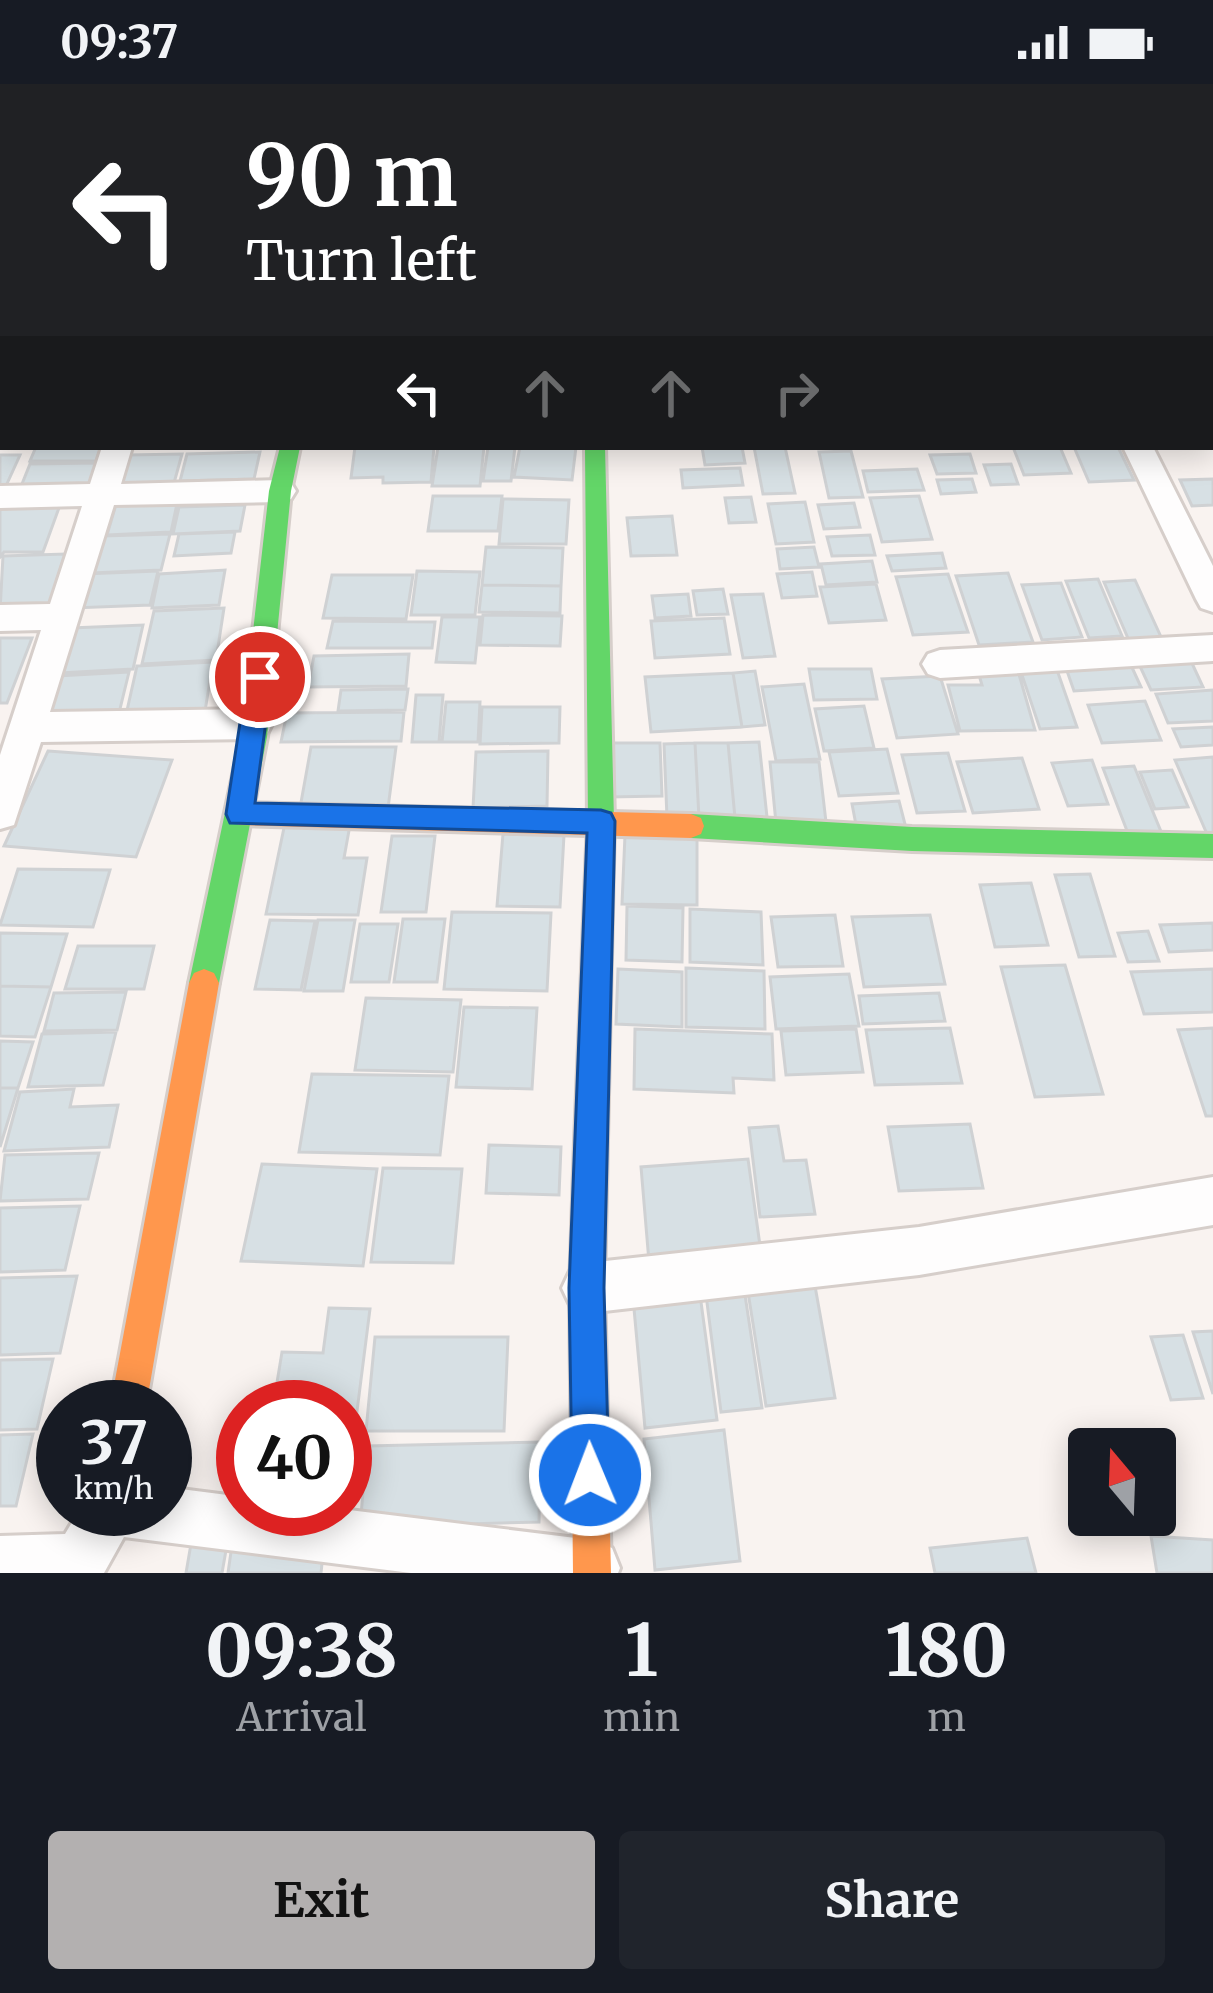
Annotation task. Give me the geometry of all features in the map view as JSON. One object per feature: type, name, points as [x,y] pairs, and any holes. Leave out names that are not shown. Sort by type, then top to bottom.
[{"type":"street","points":[[2,800],[16,744],[116,450]]},
{"type":"street","points":[[133,1380],[205,976],[240,814],[280,491],[289,450]]},
{"type":"street","points":[[192,1518],[592,1571],[587,1288],[601,821],[595,450]]},
{"type":"street","points":[[1139,450],[1213,599]]},
{"type":"street","points":[[0,497],[280,491]]},
{"type":"street","points":[[0,618],[61,617]]},
{"type":"street","points":[[940,664],[1213,648]]},
{"type":"street","points":[[16,744],[254,724]]},
{"type":"street","points":[[240,814],[601,821],[1211,851]]},
{"type":"street","points":[[587,1288],[919,1251],[1213,1201]]},
{"type":"street","points":[[0,1564],[75,1567],[97,1536]]},
{"type":"building","points":[[35,450],[100,450],[96,461],[30,461]]},
{"type":"building","points":[[355,450],[434,450],[431,482],[351,478]]},
{"type":"building","points":[[438,450],[484,450],[480,486],[432,486]]},
{"type":"building","points":[[488,450],[515,450],[511,481],[483,481]]},
{"type":"building","points":[[519,450],[576,450],[572,480],[514,477]]},
{"type":"building","points":[[702,450],[743,450],[745,463],[705,465]]},
{"type":"building","points":[[755,450],[786,450],[795,493],[763,494]]},
{"type":"building","points":[[1014,450],[1061,450],[1071,473],[1024,475]]},
{"type":"building","points":[[1075,450],[1119,450],[1134,480],[1089,482]]},
{"type":"building","points":[[851,451],[863,497],[829,498],[819,452]]},
{"type":"building","points":[[260,452],[254,479],[180,481],[187,454]]},
{"type":"building","points":[[182,454],[174,483],[118,484],[127,455]]},
{"type":"building","points":[[970,454],[976,473],[937,474],[930,455]]},
{"type":"building","points":[[0,455],[20,455],[5,488],[0,488]]},
{"type":"building","points":[[98,463],[87,493],[18,494],[30,464]]},
{"type":"building","points":[[1011,464],[1018,484],[991,485],[984,465]]},
{"type":"building","points":[[740,468],[743,485],[683,488],[681,470]]},
{"type":"building","points":[[917,469],[924,490],[868,492],[863,471]]},
{"type":"building","points":[[972,479],[976,492],[941,494],[937,480]]},
{"type":"building","points":[[1213,479],[1213,505],[1192,506],[1180,480]]},
{"type":"building","points":[[433,496],[502,496],[498,531],[428,531]]},
{"type":"building","points":[[919,496],[932,539],[882,542],[870,498]]},
{"type":"building","points":[[751,497],[756,522],[729,523],[725,498]]},
{"type":"building","points":[[178,499],[171,532],[107,535],[117,501]]},
{"type":"building","points":[[503,499],[569,500],[566,544],[499,544]]},
{"type":"building","points":[[805,502],[814,542],[776,544],[768,504]]},
{"type":"building","points":[[854,503],[860,527],[824,529],[818,505]]},
{"type":"building","points":[[60,505],[43,552],[4,552],[0,557],[0,506]]},
{"type":"building","points":[[245,505],[240,531],[173,534],[179,507]]},
{"type":"building","points":[[672,516],[677,555],[631,556],[627,518]]},
{"type":"building","points":[[235,532],[231,553],[174,556],[179,534]]},
{"type":"building","points":[[170,534],[161,570],[91,573],[102,536]]},
{"type":"building","points":[[870,535],[875,555],[832,556],[827,537]]},
{"type":"building","points":[[486,547],[563,548],[561,586],[482,585]]},
{"type":"building","points":[[814,547],[819,567],[780,569],[777,549]]},
{"type":"building","points":[[942,553],[946,568],[892,571],[887,556]]},
{"type":"building","points":[[65,554],[48,609],[0,611],[3,556]]},
{"type":"building","points":[[872,561],[877,582],[826,585],[821,564]]},
{"type":"building","points":[[225,570],[219,605],[152,608],[159,574]]},
{"type":"building","points":[[158,571],[150,605],[73,608],[83,574]]},
{"type":"building","points":[[417,571],[480,572],[475,615],[411,615]]},
{"type":"building","points":[[812,572],[817,596],[782,598],[777,574]]},
{"type":"building","points":[[1008,573],[1033,642],[979,645],[956,576]]},
{"type":"building","points":[[948,574],[968,632],[913,635],[896,577]]},
{"type":"building","points":[[332,575],[413,575],[406,619],[323,618]]},
{"type":"building","points":[[1098,579],[1122,636],[1089,638],[1066,581]]},
{"type":"building","points":[[1135,580],[1166,648],[1133,650],[1104,582]]},
{"type":"building","points":[[1061,583],[1082,637],[1042,640],[1022,585]]},
{"type":"building","points":[[876,584],[886,620],[829,623],[820,587]]},
{"type":"building","points":[[482,585],[561,586],[560,613],[479,612]]},
{"type":"building","points":[[723,589],[728,614],[697,615],[693,591]]},
{"type":"building","points":[[688,594],[691,616],[655,618],[652,596]]},
{"type":"building","points":[[763,594],[775,656],[743,658],[731,595]]},
{"type":"building","points":[[224,608],[216,660],[142,664],[154,611]]},
{"type":"building","points":[[483,615],[562,616],[560,646],[480,645]]},
{"type":"building","points":[[442,617],[480,617],[475,663],[436,662]]},
{"type":"building","points":[[724,618],[730,654],[655,658],[651,621]]},
{"type":"building","points":[[333,621],[435,622],[432,648],[327,648]]},
{"type":"building","points":[[143,625],[133,669],[59,673],[71,628]]},
{"type":"building","points":[[0,638],[32,638],[7,703],[0,703]]},
{"type":"building","points":[[409,654],[406,686],[308,687],[314,656]]},
{"type":"building","points":[[1190,659],[1203,687],[1151,690],[1138,662]]},
{"type":"building","points":[[1129,661],[1141,687],[1074,691],[1065,665]]},
{"type":"building","points":[[213,662],[205,711],[126,715],[137,666]]},
{"type":"building","points":[[1016,664],[1035,730],[960,731],[948,685],[982,685],[976,665]]},
{"type":"building","points":[[809,669],[871,669],[877,699],[814,700]]},
{"type":"building","points":[[1057,670],[1077,727],[1040,729],[1021,672]]},
{"type":"building","points":[[755,671],[765,725],[742,727],[733,673]]},
{"type":"building","points":[[129,672],[118,717],[44,721],[57,676]]},
{"type":"building","points":[[733,673],[742,727],[651,732],[645,677]]},
{"type":"building","points":[[940,676],[958,734],[897,738],[882,679]]},
{"type":"building","points":[[804,684],[820,759],[776,761],[762,687]]},
{"type":"building","points":[[408,689],[405,710],[338,711],[341,690]]},
{"type":"building","points":[[1213,690],[1213,721],[1168,723],[1156,694]]},
{"type":"building","points":[[416,695],[443,695],[439,742],[412,742]]},
{"type":"building","points":[[1145,701],[1161,740],[1102,743],[1088,705]]},
{"type":"building","points":[[446,702],[480,702],[478,742],[442,742]]},
{"type":"building","points":[[864,706],[874,748],[824,751],[815,709]]},
{"type":"building","points":[[482,707],[560,707],[559,743],[480,744]]},
{"type":"building","points":[[404,712],[401,741],[281,742],[287,713]]},
{"type":"building","points":[[1213,727],[1213,745],[1181,747],[1173,729]]},
{"type":"building","points":[[759,742],[767,817],[735,818],[728,743]]},
{"type":"building","points":[[609,743],[660,743],[662,796],[609,797]]},
{"type":"building","points":[[695,743],[728,743],[735,818],[699,818]]},
{"type":"building","points":[[695,743],[699,818],[667,818],[664,744]]},
{"type":"building","points":[[311,747],[396,747],[388,808],[300,808]]},
{"type":"building","points":[[887,749],[898,793],[839,796],[829,752]]},
{"type":"building","points":[[48,751],[172,760],[136,857],[4,846]]},
{"type":"building","points":[[548,751],[547,806],[473,808],[476,752]]},
{"type":"building","points":[[948,753],[965,811],[917,813],[902,755]]},
{"type":"building","points":[[1213,757],[1213,834],[1207,834],[1175,760]]},
{"type":"building","points":[[1022,758],[1039,809],[973,813],[957,762]]},
{"type":"building","points":[[1092,760],[1108,804],[1068,806],[1052,763]]},
{"type":"building","points":[[770,762],[819,762],[826,822],[776,823]]},
{"type":"building","points":[[1134,766],[1162,834],[1129,836],[1103,768]]},
{"type":"building","points":[[1172,770],[1188,807],[1155,809],[1140,772]]},
{"type":"building","points":[[899,801],[906,828],[857,830],[852,804]]},
{"type":"building","points":[[285,823],[350,825],[344,858],[367,858],[358,915],[266,914]]},
{"type":"building","points":[[503,834],[564,835],[560,907],[497,906]]},
{"type":"building","points":[[625,835],[697,837],[697,905],[622,904]]},
{"type":"building","points":[[392,836],[435,836],[426,912],[381,912]]},
{"type":"building","points":[[18,869],[110,870],[93,927],[0,925]]},
{"type":"building","points":[[1090,874],[1115,956],[1079,957],[1055,875]]},
{"type":"building","points":[[1031,883],[1048,945],[995,947],[980,885]]},
{"type":"building","points":[[627,906],[683,908],[682,962],[626,960]]},
{"type":"building","points":[[690,909],[761,912],[763,965],[690,962]]},
{"type":"building","points":[[452,912],[551,913],[547,991],[444,989]]},
{"type":"building","points":[[835,915],[843,966],[778,967],[771,917]]},
{"type":"building","points":[[930,915],[945,984],[864,987],[852,917]]},
{"type":"building","points":[[403,919],[445,919],[437,982],[394,982]]},
{"type":"building","points":[[270,920],[315,921],[301,990],[255,989]]},
{"type":"building","points":[[318,920],[355,920],[343,991],[304,991]]},
{"type":"building","points":[[1213,923],[1213,950],[1169,952],[1160,925]]},
{"type":"building","points":[[360,924],[398,924],[389,982],[351,982]]},
{"type":"building","points":[[1148,931],[1159,961],[1128,962],[1118,933]]},
{"type":"building","points":[[0,933],[67,934],[51,987],[0,986]]},
{"type":"building","points":[[78,946],[154,946],[144,989],[65,989]]},
{"type":"building","points":[[1065,965],[1103,1094],[1035,1097],[1001,967]]},
{"type":"building","points":[[686,968],[764,971],[765,1029],[686,1027]]},
{"type":"building","points":[[618,969],[682,972],[682,1027],[616,1024]]},
{"type":"building","points":[[1213,969],[1213,1012],[1144,1014],[1131,972]]},
{"type":"building","points":[[849,974],[859,1026],[776,1029],[770,977]]},
{"type":"building","points":[[0,986],[51,987],[35,1037],[0,1036]]},
{"type":"building","points":[[126,992],[117,1030],[44,1031],[54,993]]},
{"type":"building","points":[[939,993],[945,1021],[863,1024],[859,996]]},
{"type":"building","points":[[366,998],[461,1000],[453,1072],[355,1070]]},
{"type":"building","points":[[464,1007],[537,1008],[532,1089],[456,1087]]},
{"type":"building","points":[[950,1028],[962,1083],[875,1085],[866,1030]]},
{"type":"building","points":[[1213,1028],[1213,1116],[1206,1116],[1178,1030]]},
{"type":"building","points":[[635,1029],[772,1034],[774,1080],[733,1078],[734,1093],[634,1089]]},
{"type":"building","points":[[856,1029],[863,1072],[786,1075],[781,1031]]},
{"type":"building","points":[[116,1032],[103,1085],[28,1087],[42,1034]]},
{"type":"building","points":[[0,1041],[33,1042],[18,1088],[0,1088]]},
{"type":"building","points":[[312,1074],[449,1076],[440,1155],[299,1152]]},
{"type":"building","points":[[0,1088],[18,1088],[0,1147]]},
{"type":"building","points":[[74,1089],[70,1107],[118,1105],[109,1147],[4,1151],[20,1092]]},
{"type":"building","points":[[970,1124],[983,1188],[899,1191],[888,1127]]},
{"type":"building","points":[[778,1126],[784,1161],[806,1160],[815,1214],[760,1217],[749,1128]]},
{"type":"building","points":[[489,1145],[561,1147],[559,1195],[486,1193]]},
{"type":"building","points":[[99,1153],[88,1199],[0,1201],[5,1155]]},
{"type":"building","points":[[748,1159],[761,1253],[649,1262],[641,1167]]},
{"type":"building","points":[[262,1164],[377,1169],[363,1266],[241,1261]]},
{"type":"building","points":[[383,1168],[462,1169],[453,1263],[371,1262]]},
{"type":"building","points":[[80,1206],[65,1270],[0,1272],[0,1208]]},
{"type":"building","points":[[742,1275],[762,1408],[721,1412],[704,1279]]},
{"type":"building","points":[[77,1276],[60,1353],[0,1355],[0,1278]]},
{"type":"building","points":[[698,1280],[717,1420],[645,1428],[632,1287]]},
{"type":"building","points":[[815,1286],[835,1398],[766,1406],[748,1292]]},
{"type":"building","points":[[329,1308],[370,1309],[361,1380],[277,1380],[282,1352],[323,1353]]},
{"type":"building","points":[[1213,1331],[1213,1394],[1193,1332]]},
{"type":"building","points":[[1183,1335],[1203,1398],[1171,1400],[1151,1337]]},
{"type":"building","points":[[375,1337],[508,1337],[504,1431],[372,1431]]},
{"type":"building","points":[[53,1359],[48,1380],[36,1380],[36,1429],[0,1430],[0,1360]]},
{"type":"building","points":[[724,1430],[740,1561],[655,1570],[644,1439]]},
{"type":"building","points":[[33,1434],[16,1506],[0,1506],[0,1435]]},
{"type":"building","points":[[540,1442],[539,1522],[372,1527],[372,1446]]},
{"type":"building","points":[[1151,1536],[1213,1540],[1213,1573],[1157,1573]]},
{"type":"building","points":[[192,1538],[228,1539],[222,1573],[186,1573]]},
{"type":"building","points":[[1027,1538],[1036,1573],[935,1573],[930,1548]]},
{"type":"building","points":[[232,1545],[324,1545],[321,1573],[228,1573]]},
{"type":"traffic: fast","points":[[204,983],[254,737],[280,491],[289,450]]},
{"type":"traffic: fast","points":[[591,1141],[601,821],[595,450]]},
{"type":"traffic: fast","points":[[691,826],[912,839],[1213,846]]},
{"type":"traffic: slow","points":[[240,814],[691,826]]},
{"type":"traffic: slow","points":[[133,1380],[204,983]]},
{"type":"traffic: slow","points":[[591,1141],[587,1288],[592,1573]]},
{"type":"route","points":[[260,677],[240,814],[601,821],[587,1288],[590,1475]]}]
